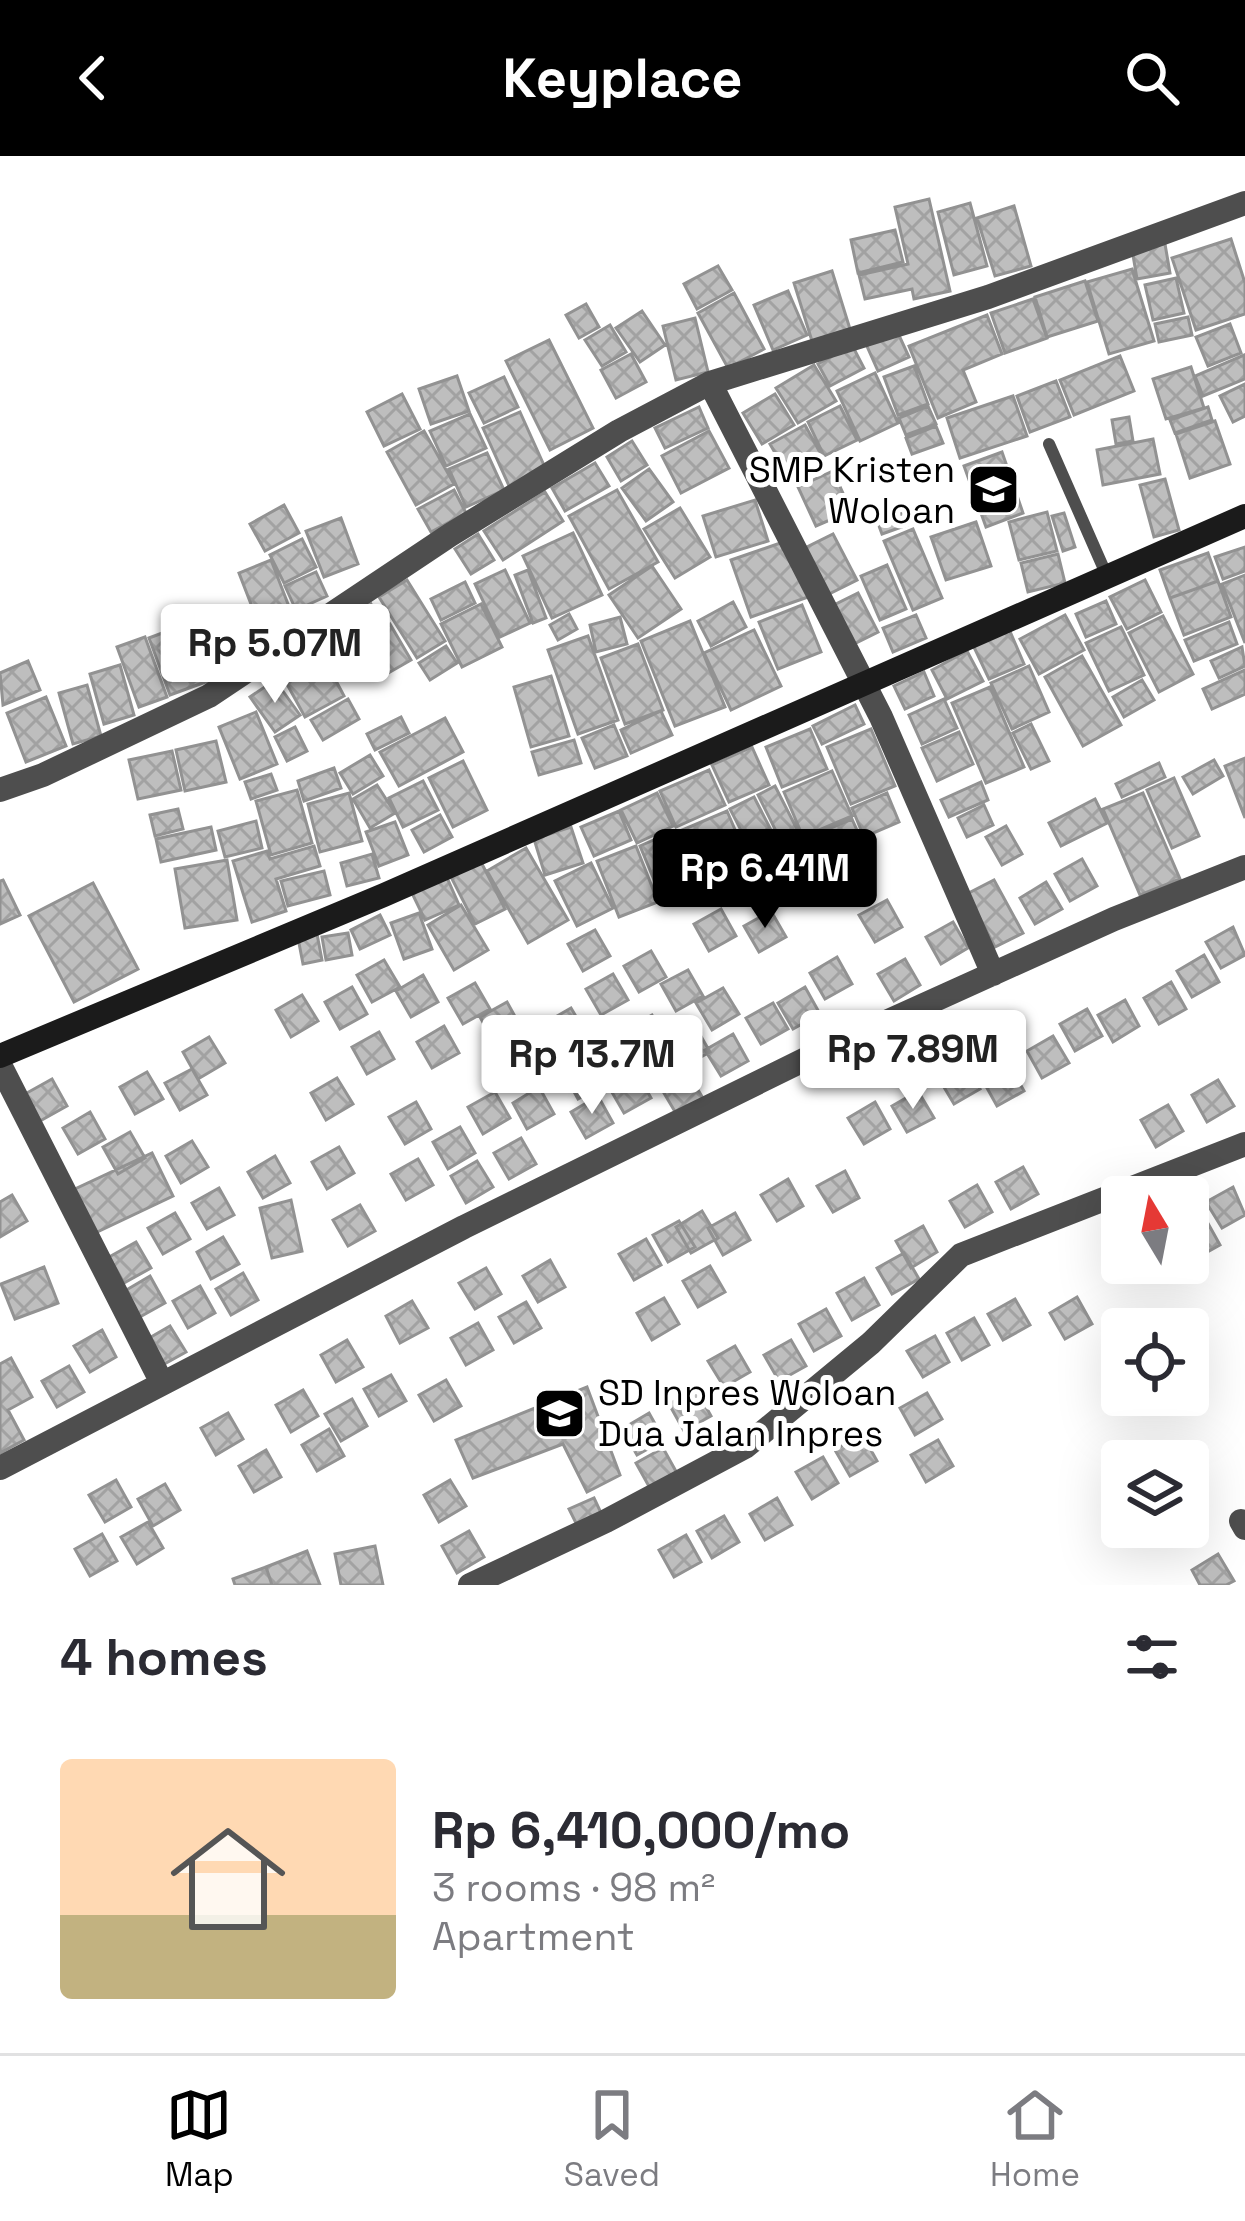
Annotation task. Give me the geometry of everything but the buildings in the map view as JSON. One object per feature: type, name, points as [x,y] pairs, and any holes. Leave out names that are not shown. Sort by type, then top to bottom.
[{"type":"main road","points":[[0,1056],[384,895],[1245,516]]},
{"type":"street","points":[[0,790],[43,775],[209,696],[450,536],[619,431],[710,383],[988,297],[1245,203]]},
{"type":"street","points":[[710,383],[863,682],[993,974]]},
{"type":"street","points":[[0,1468],[161,1382],[821,1051],[1195,884],[1245,867]]},
{"type":"street","points":[[0,1065],[161,1382]]},
{"type":"street","points":[[470,1585],[606,1521],[745,1447],[871,1343],[961,1255],[1245,1144]]},
{"type":"lane","points":[[1049,444],[1107,576]]},
{"type":"place","name":"SMP Kristen Woloan","points":[[994,490]]},
{"type":"place","name":"SD Inpres Woloan Dua Jalan Inpres","points":[[559,1413]]}]
